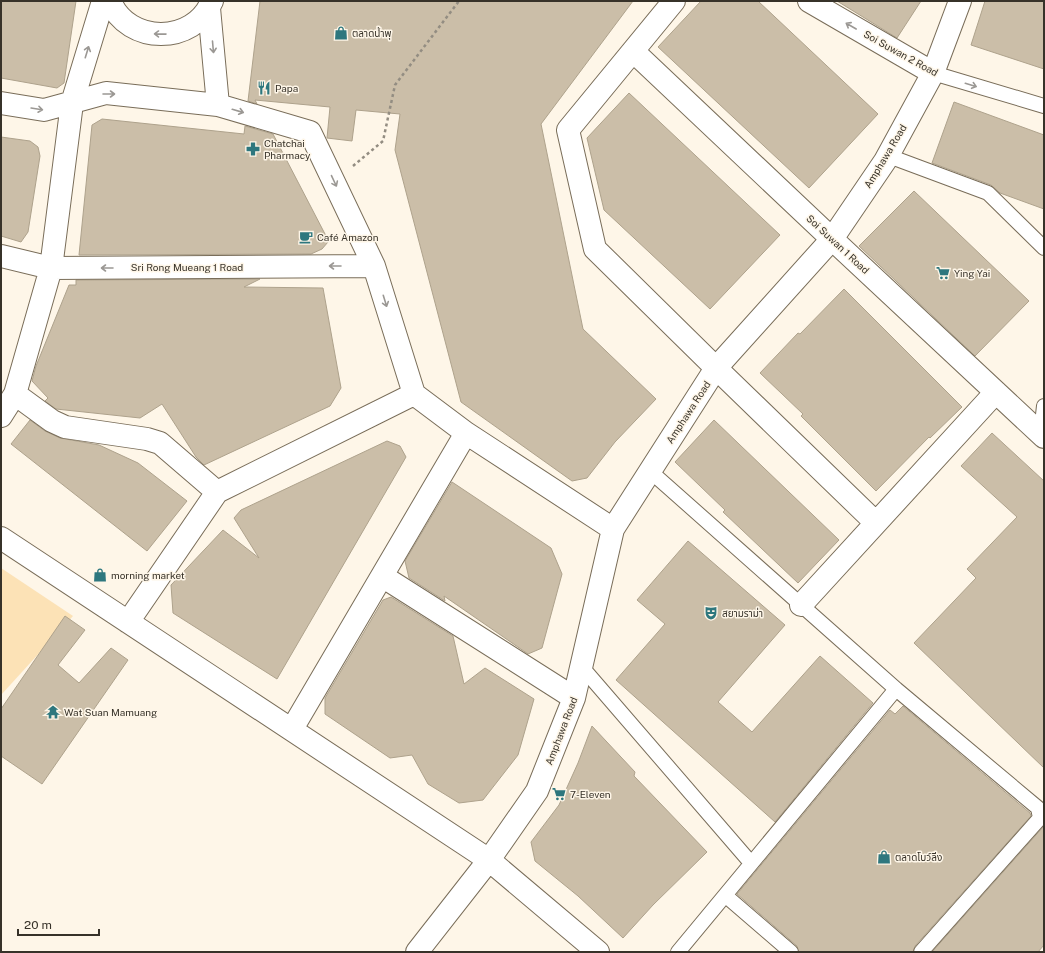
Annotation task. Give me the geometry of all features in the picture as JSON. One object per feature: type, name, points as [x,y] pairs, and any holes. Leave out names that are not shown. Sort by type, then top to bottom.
[{"type":"street","points":[[1,416],[15,394],[51,268],[72,103],[103,1]]},
{"type":"street","points":[[110,1],[113,8],[125,21],[141,31],[160,35],[179,32],[196,22],[211,4]]},
{"type":"street","points":[[674,1],[568,130],[595,249],[876,523]]},
{"type":"street","name":"Soi Suwan 2 Road","points":[[809,1],[933,73]]},
{"type":"street","name":"Amphawa Road","points":[[417,952],[489,860],[537,791],[574,698],[613,529],[716,368],[832,239],[885,161],[933,73],[960,1]]},
{"type":"street","points":[[211,4],[218,104]]},
{"type":"street","name":"Soi Suwan 1 Road","points":[[633,51],[1042,435]]},
{"type":"street","points":[[1,103],[44,110],[106,93],[218,104],[310,132],[374,266],[414,394],[466,433],[613,529]]},
{"type":"street","name":"Sri Rong Mueang 1 Road","points":[[1,256],[51,268],[374,266]]},
{"type":"street","points":[[801,605],[996,392]]},
{"type":"street","points":[[15,394],[52,421],[65,427],[147,439],[160,443],[217,492]]},
{"type":"street","points":[[128,622],[217,492],[414,394]]},
{"type":"street","points":[[292,729],[466,433]]},
{"type":"street","points":[[1,538],[489,860],[598,952]]},
{"type":"street","points":[[382,576],[574,698]]},
{"type":"lane","name":"Soi Suwan 2 Road","points":[[933,73],[1044,106]]},
{"type":"lane","points":[[885,161],[894,158],[988,193],[1044,248]]},
{"type":"lane","points":[[1042,435],[1044,406]]},
{"type":"lane","points":[[650,471],[896,689],[1038,808],[1040,818],[921,952]]},
{"type":"lane","points":[[581,666],[751,863]]},
{"type":"lane","points":[[678,952],[726,896],[751,863],[896,689]]},
{"type":"lane","points":[[726,896],[791,952]]},
{"type":"path","points":[[334,182],[383,141],[395,86],[459,1]]},
{"type":"shaded area","points":[[1,568],[73,616],[1,695]]},
{"type":"building","points":[[1,1],[76,1],[64,83],[57,88],[1,78]]},
{"type":"building","points":[[260,1],[633,1],[541,124],[583,329],[656,399],[615,442],[587,478],[572,481],[461,402],[395,150],[400,114],[356,110],[352,141],[327,138],[330,107],[255,100],[257,104],[248,101]]},
{"type":"building","points":[[701,1],[758,1],[878,114],[809,188],[658,47]]},
{"type":"building","points":[[837,1],[921,1],[897,38]]},
{"type":"building","points":[[985,1],[1044,1],[1044,69],[971,45]]},
{"type":"building","points":[[629,93],[780,235],[710,309],[604,210],[587,138]]},
{"type":"building","points":[[954,102],[1044,135],[1044,209],[1000,193],[991,185],[932,163]]},
{"type":"building","points":[[102,119],[244,134],[245,126],[273,134],[328,242],[322,249],[311,254],[79,255],[92,125]]},
{"type":"building","points":[[1,137],[30,141],[38,147],[40,156],[28,232],[21,242],[1,236]]},
{"type":"building","name":"Ying Yai","points":[[914,191],[1029,301],[975,356],[859,246]]},
{"type":"building","points":[[260,279],[244,287],[323,288],[341,388],[330,406],[204,465],[196,457],[162,404],[140,418],[56,409],[45,401],[48,398],[32,381],[36,366],[69,285],[76,285],[76,280]]},
{"type":"building","points":[[844,289],[962,407],[930,438],[929,437],[876,491],[801,416],[803,414],[760,373],[798,333],[800,334]]},
{"type":"building","points":[[30,420],[45,431],[60,438],[99,445],[138,463],[187,501],[147,551],[11,444]]},
{"type":"building","points":[[714,420],[839,540],[798,583],[723,512],[725,510],[675,462]]},
{"type":"building","points":[[992,433],[1044,481],[1044,768],[914,643],[976,578],[967,569],[1017,517],[961,466]]},
{"type":"building","points":[[387,441],[400,446],[406,457],[277,679],[173,613],[171,585],[223,530],[259,558],[234,518],[241,510]]},
{"type":"building","points":[[452,482],[551,548],[562,574],[542,648],[528,654],[444,596],[445,601],[409,578],[405,561]]},
{"type":"building","points":[[688,541],[785,625],[718,702],[752,732],[820,656],[873,703],[775,822],[616,680],[665,624],[637,600]]},
{"type":"building","points":[[391,597],[453,636],[464,684],[485,668],[534,699],[518,755],[483,800],[459,803],[428,784],[412,755],[390,758],[325,714],[325,698],[383,600]]},
{"type":"building","points":[[65,616],[85,630],[58,665],[79,683],[111,648],[128,660],[42,784],[1,756],[1,709]]},
{"type":"building","name":"ตลาดโบว์ลิ่ง","points":[[903,706],[1030,813],[1031,816],[915,946],[913,952],[799,952],[797,946],[737,894],[890,710],[895,714]]},
{"type":"building","points":[[592,726],[635,772],[634,776],[707,852],[653,905],[623,938],[578,896],[535,861],[531,842],[559,805],[578,763]]},
{"type":"building","points":[[1044,826],[1044,945],[1038,952],[932,952]]},
{"type":"place","name":"ตลาดน้ำพุ","points":[[341,33]]},
{"type":"place","name":"Papa","points":[[264,88]]},
{"type":"place","name":"Chatchai Pharmacy","points":[[253,149]]},
{"type":"place","name":"Café Amazon","points":[[306,237]]},
{"type":"place","name":"Ying Yai","points":[[943,273]]},
{"type":"place","name":"morning market","points":[[100,575]]},
{"type":"place","name":"สยามราม่า","points":[[711,613]]},
{"type":"place","name":"Wat Suan Mamuang","points":[[53,712]]},
{"type":"place","name":"7-Eleven","points":[[559,794]]},
{"type":"place","name":"ตลาดโบว์ลิ่ง","points":[[884,857]]}]
